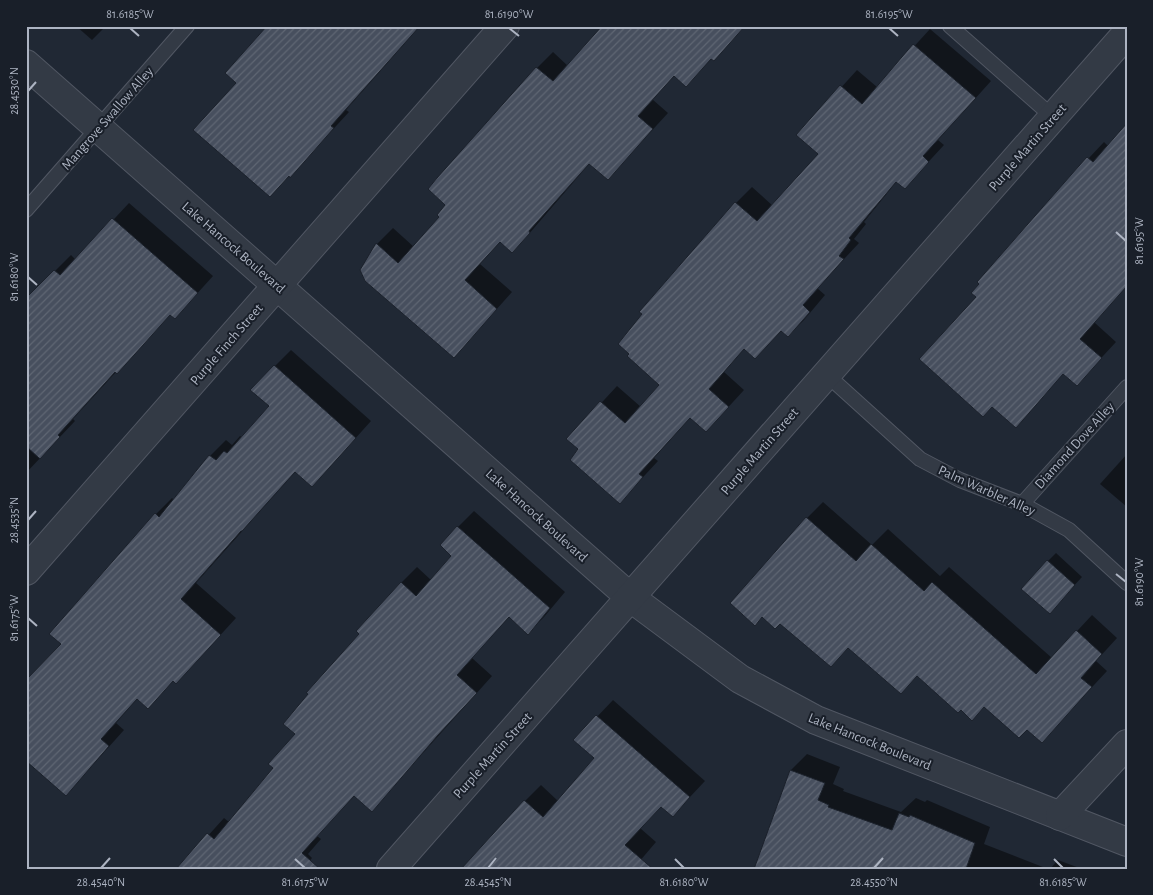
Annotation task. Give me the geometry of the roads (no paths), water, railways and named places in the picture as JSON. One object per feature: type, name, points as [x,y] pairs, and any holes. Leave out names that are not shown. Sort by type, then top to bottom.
[{"type":"street","name":"Purple Finch Street","points":[[26,571],[506,26]]},
{"type":"street","name":"Purple Martin Street","points":[[391,869],[1127,33]]},
{"type":"street","name":"Lake Hancock Boulevard","points":[[26,64],[631,598],[740,680],[816,720],[1127,842]]},
{"type":"street","points":[[1060,816],[1127,744]]},
{"type":"lane","name":"Mangrove Swallow Alley","points":[[26,210],[187,26]]},
{"type":"lane","points":[[950,26],[1053,117]]},
{"type":"lane","name":"Palm Warbler Alley","points":[[826,374],[920,459],[960,480],[1022,504],[1069,530],[1127,583]]},
{"type":"lane","name":"Diamond Dove Alley","points":[[1022,504],[1127,386]]}]
